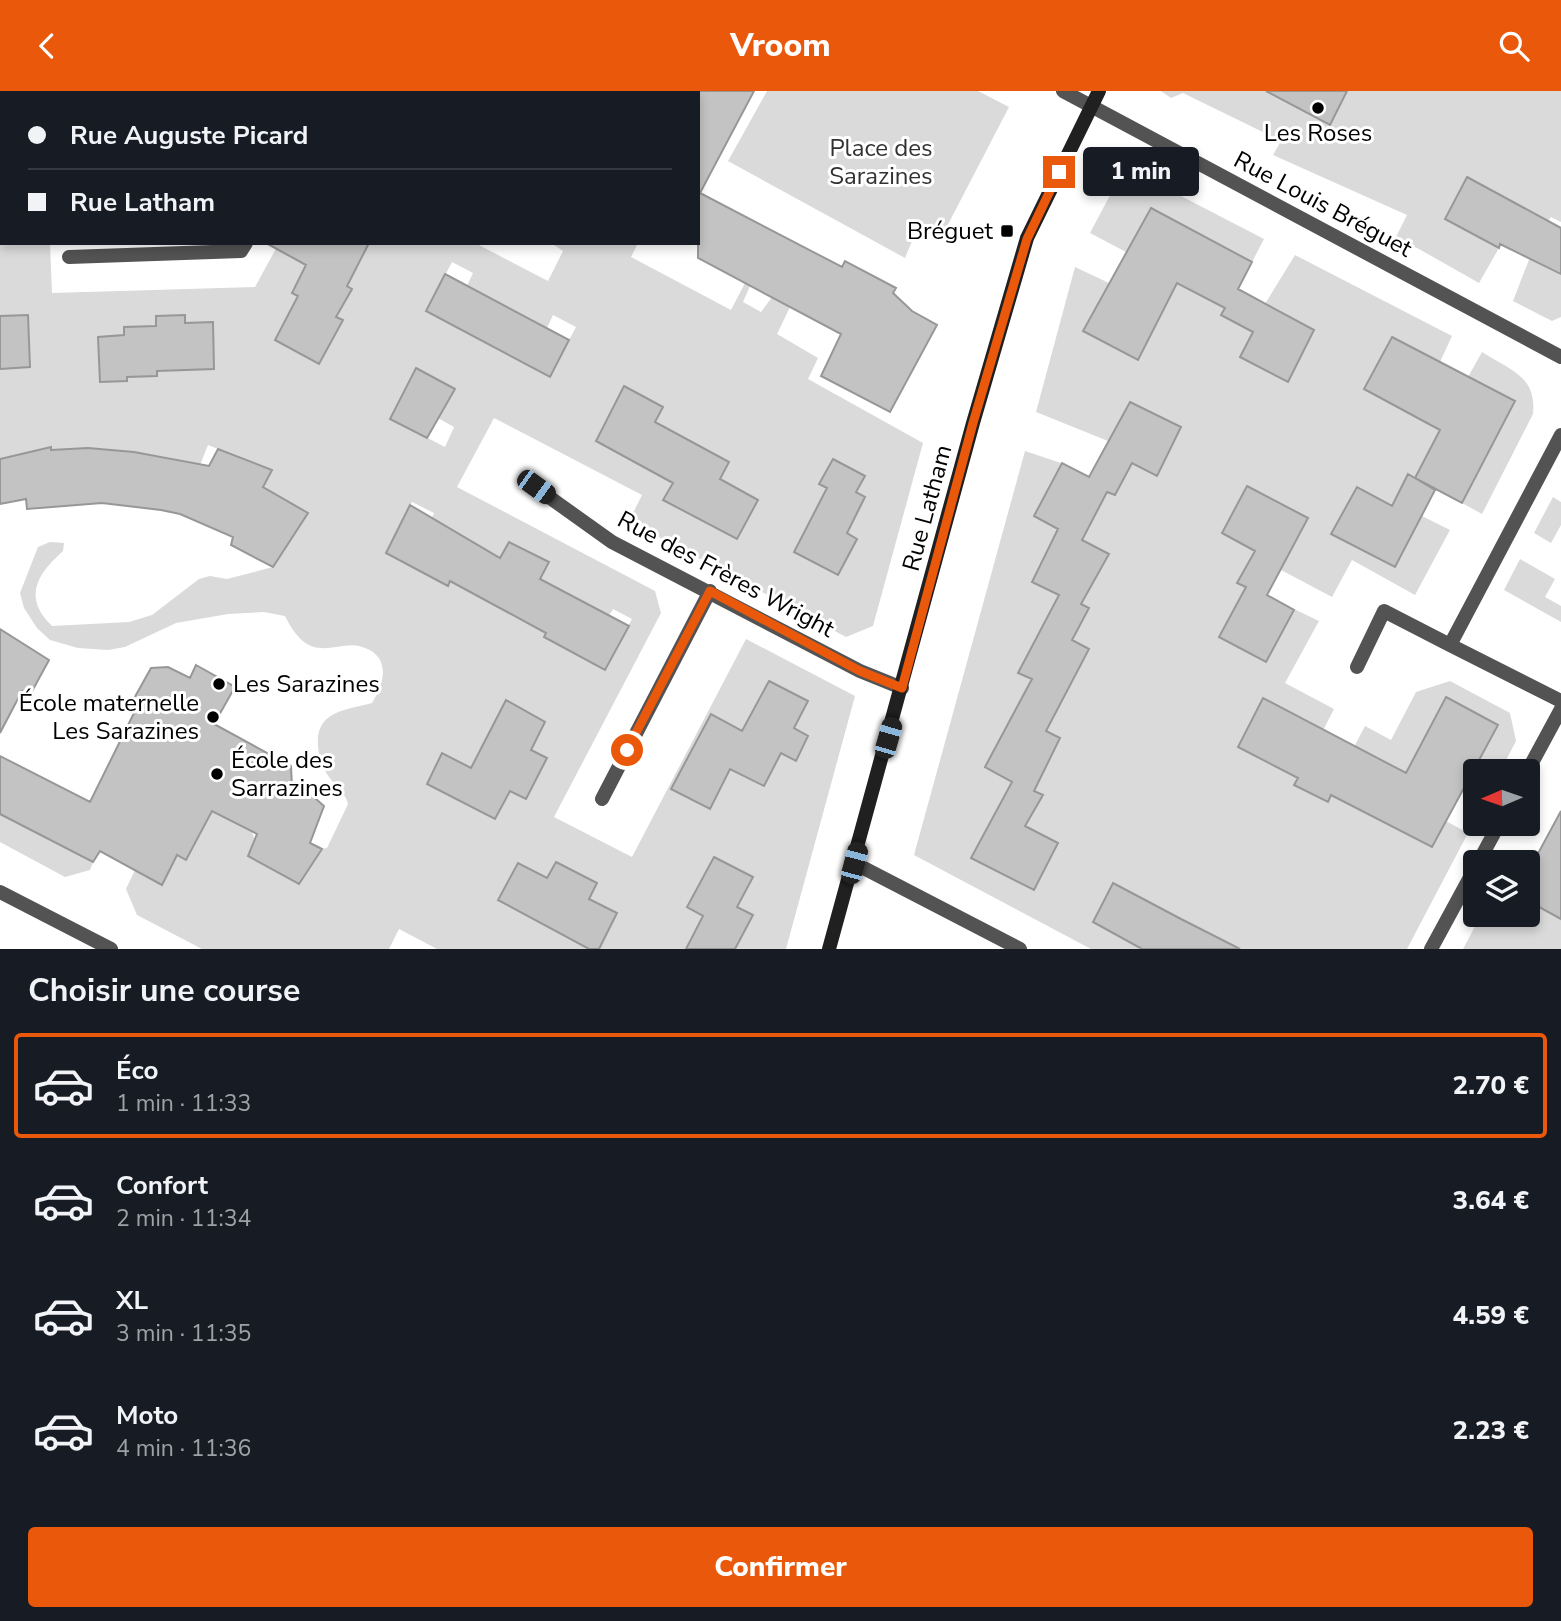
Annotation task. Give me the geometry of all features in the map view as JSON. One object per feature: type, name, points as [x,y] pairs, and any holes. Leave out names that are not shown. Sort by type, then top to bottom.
[{"type":"street","name":"Rue Louis Bréguet","points":[[1063,91],[1561,356]]},
{"type":"street","name":"Rue Latham","points":[[829,949],[973,423],[1027,239],[1099,91]]},
{"type":"street","points":[[69,257],[241,251],[245,245]]},
{"type":"street","points":[[1450,645],[1561,435]]},
{"type":"street","name":"Rue des Frères Wright","points":[[536,487],[612,542],[860,671],[902,688]]},
{"type":"street","points":[[602,799],[710,591]]},
{"type":"street","points":[[1357,667],[1384,611],[1561,701]]},
{"type":"street","points":[[1534,759],[1561,709]]},
{"type":"street","points":[[854,863],[1020,949]]},
{"type":"street","points":[[1431,949],[1463,889]]},
{"type":"street","points":[[0,892],[111,949]]},
{"type":"green space","name":"Place des Sarazines","points":[[767,91],[978,91],[1009,107],[942,236],[919,224],[905,258],[728,161]]},
{"type":"green space","points":[[1161,91],[1266,91],[1329,125],[1347,91],[1561,91],[1561,222],[1551,217],[1548,221],[1467,178],[1445,219],[1499,248],[1479,283],[1419,249],[1395,239],[1407,215],[1273,155],[1281,141],[1183,93],[1171,98]]},
{"type":"green space","points":[[1125,167],[1264,239],[1252,262],[1151,208],[1126,252],[1090,233]]},
{"type":"green space","points":[[0,245],[50,245],[52,293],[255,287],[278,245],[281,245],[306,265],[292,293],[298,296],[275,340],[319,363],[342,320],[336,317],[352,289],[343,284],[368,245],[479,245],[548,281],[563,251],[554,245],[637,245],[631,257],[731,310],[745,283],[750,286],[743,302],[761,312],[772,297],[790,307],[777,334],[818,358],[808,379],[923,443],[873,626],[846,637],[629,521],[642,495],[494,418],[457,487],[655,591],[661,613],[554,817],[632,857],[746,639],[855,696],[786,949],[735,949],[753,915],[738,907],[753,877],[703,916],[686,949],[599,949],[616,913],[589,899],[597,883],[556,862],[547,878],[518,863],[498,900],[589,949],[437,949],[399,929],[389,949],[202,949],[137,915],[126,889],[135,870],[162,885],[177,855],[187,859],[211,811],[252,832],[254,838],[248,856],[295,881],[302,879],[322,849],[327,848],[348,804],[345,796],[324,770],[319,755],[318,734],[327,719],[334,714],[372,703],[380,686],[383,669],[376,655],[369,650],[354,645],[314,647],[300,639],[285,616],[264,612],[228,614],[176,623],[125,647],[108,650],[78,648],[50,640],[37,628],[24,608],[20,593],[38,547],[50,542],[64,543],[63,551],[46,569],[37,587],[38,606],[52,626],[129,622],[152,615],[199,579],[210,576],[227,579],[273,567],[308,513],[263,487],[272,470],[208,445],[200,465],[150,454],[100,449],[50,451],[0,459],[0,369],[30,367],[28,316],[0,316]],"holes":[[[452,262],[473,273],[467,286],[547,328],[553,315],[576,327],[550,376],[426,312]],[[184,315],[185,323],[213,322],[214,369],[187,370],[157,366],[157,376],[127,377],[100,382],[98,337],[124,335],[124,327],[156,326],[156,316]],[[625,386],[663,407],[655,422],[729,462],[720,479],[758,500],[738,539],[664,501],[673,483],[596,441]],[[438,418],[454,427],[445,447],[391,419]],[[833,459],[865,476],[856,492],[865,498],[847,533],[857,539],[838,575],[794,552],[827,488]],[[412,502],[434,513],[428,526],[500,558],[510,542],[548,562],[540,579],[605,622],[613,609],[632,619],[605,669],[544,637],[546,633],[450,581],[448,586],[386,553]],[[769,682],[808,701],[794,728],[808,736],[796,760],[781,753],[763,786],[730,769],[710,809],[671,789],[711,714],[742,731]],[[506,701],[545,722],[531,750],[547,758],[526,799],[510,791],[495,819],[442,754],[471,768]]]},
{"type":"green space","points":[[1295,255],[1452,336],[1440,362],[1391,337],[1364,389],[1410,413],[1453,405],[1415,478],[1408,475],[1392,506],[1357,487],[1332,534],[1394,567],[1422,516],[1450,530],[1415,595],[1352,560],[1332,597],[1281,570],[1308,518],[1246,487],[1222,533],[1255,551],[1237,582],[1246,587],[1220,637],[1266,662],[1294,609],[1319,621],[1285,683],[1334,709],[1295,785],[1327,802],[1331,795],[1431,847],[1446,821],[1463,830],[1463,837],[1466,837],[1407,949],[1240,949],[1113,883],[1093,922],[1126,940],[1151,949],[1091,949],[914,855],[1025,451],[1061,463],[1034,516],[1058,529],[1032,581],[1058,595],[1019,672],[1064,696],[1089,650],[1072,640],[1088,608],[1081,604],[1109,554],[1082,540],[1107,492],[1116,495],[1132,463],[1157,476],[1181,428],[1130,402],[1108,441],[1036,412],[1075,267],[1109,283],[1083,331],[1138,359],[1154,270],[1225,308],[1221,315],[1253,332],[1288,382],[1314,330],[1265,304]],"holes":[[[1013,714],[1060,738],[1034,791],[1042,795],[1025,826],[1058,843],[1034,890],[972,857],[1012,782],[985,767]]]},
{"type":"green space","points":[[1530,257],[1561,274],[1561,317],[1552,321],[1513,301]]},
{"type":"green space","points":[[1482,352],[1520,375],[1526,382],[1531,391],[1533,414],[1482,514],[1462,503],[1515,402],[1468,377]]},
{"type":"green space","points":[[1553,497],[1561,502],[1561,525],[1551,543],[1534,533]]},
{"type":"green space","points":[[1520,559],[1555,579],[1545,597],[1561,606],[1561,622],[1504,590]]},
{"type":"green space","points":[[1450,681],[1510,713],[1516,741],[1507,759],[1480,759],[1498,724],[1446,697],[1421,744],[1429,787],[1354,747],[1365,726],[1391,740],[1416,692]]},
{"type":"green space","points":[[0,814],[93,862],[90,870],[65,877],[0,842]]},
{"type":"green space","points":[[1540,908],[1561,919],[1561,949],[1463,949],[1475,927],[1540,927]]},
{"type":"building","points":[[700,91],[754,91],[700,193]]},
{"type":"building","name":"Les Roses","points":[[1266,91],[1347,91],[1330,125]]},
{"type":"building","points":[[1467,177],[1561,228],[1561,274],[1500,244],[1499,248],[1445,219]]},
{"type":"building","points":[[700,193],[842,267],[845,261],[896,288],[893,293],[912,311],[937,325],[890,412],[821,376],[841,334],[698,258]]},
{"type":"building","points":[[1151,208],[1252,262],[1238,289],[1314,330],[1288,382],[1240,357],[1253,332],[1221,315],[1225,308],[1177,283],[1138,360],[1083,331]]},
{"type":"building","points":[[270,245],[368,245],[347,286],[352,289],[336,317],[343,320],[319,364],[275,340],[298,296],[292,293],[306,265]]},
{"type":"building","points":[[445,274],[569,340],[550,377],[426,311]]},
{"type":"building","points":[[28,315],[30,367],[0,369],[0,316]]},
{"type":"building","points":[[185,315],[185,323],[213,322],[214,369],[157,371],[157,376],[127,377],[127,381],[100,382],[98,337],[124,335],[124,327],[156,326],[156,316]]},
{"type":"building","points":[[1392,337],[1515,401],[1462,503],[1415,478],[1440,430],[1364,389]]},
{"type":"building","points":[[416,368],[455,389],[427,438],[390,419]]},
{"type":"building","points":[[624,386],[663,407],[655,422],[729,462],[720,479],[758,500],[737,539],[663,500],[673,483],[596,441]]},
{"type":"building","points":[[1130,402],[1181,427],[1157,476],[1132,463],[1115,495],[1107,492],[1082,540],[1109,554],[1081,604],[1089,608],[1072,640],[1089,649],[1046,731],[1060,738],[1034,791],[1043,795],[1025,826],[1058,843],[1034,890],[971,858],[1012,782],[985,767],[1032,679],[1018,673],[1059,595],[1032,582],[1058,529],[1034,516],[1062,463],[1089,477]]},
{"type":"building","points":[[51,447],[51,450],[88,448],[134,452],[209,466],[218,449],[272,470],[263,487],[308,513],[273,567],[231,545],[233,537],[180,514],[102,503],[27,509],[26,499],[0,504],[0,459]]},
{"type":"building","points":[[833,459],[865,476],[856,492],[865,497],[847,533],[857,539],[838,575],[794,552],[827,488],[819,484]]},
{"type":"building","points":[[1408,474],[1435,490],[1395,567],[1331,534],[1357,487],[1392,506]]},
{"type":"building","points":[[1247,486],[1308,518],[1267,595],[1294,610],[1266,662],[1219,637],[1246,587],[1237,583],[1255,551],[1222,533]]},
{"type":"building","points":[[410,505],[500,558],[509,542],[549,562],[540,579],[629,626],[605,670],[544,637],[546,633],[450,581],[448,586],[386,553]]},
{"type":"building","points":[[0,629],[49,660],[30,695],[22,691],[0,733]]},
{"type":"building","name":"École des Sarrazines","points":[[196,665],[235,687],[214,724],[291,766],[292,787],[315,798],[324,806],[310,843],[322,849],[299,884],[248,856],[257,834],[212,811],[186,860],[177,855],[162,885],[100,851],[93,862],[0,814],[0,756],[90,802],[138,705],[132,702],[151,668],[168,667],[190,678]]},
{"type":"building","points":[[769,681],[808,701],[794,728],[808,736],[796,761],[781,753],[764,786],[730,769],[710,809],[671,789],[711,714],[742,731]]},
{"type":"building","points":[[1446,697],[1498,725],[1480,759],[1463,759],[1463,790],[1432,847],[1331,795],[1328,802],[1294,785],[1298,778],[1238,747],[1263,698],[1406,773]]},
{"type":"building","points":[[506,700],[545,722],[531,750],[547,758],[526,799],[510,791],[495,819],[427,784],[442,753],[471,768]]},
{"type":"building","points":[[1561,811],[1561,919],[1540,908],[1540,850]]},
{"type":"building","points":[[714,857],[753,877],[737,907],[753,915],[735,949],[686,949],[703,916],[687,907]]},
{"type":"building","points":[[556,862],[597,883],[589,899],[617,913],[599,949],[589,949],[498,900],[518,863],[547,878]]},
{"type":"building","points":[[1113,883],[1240,949],[1142,949],[1093,922]]},
{"type":"place","name":"Les Roses","points":[[1318,108]]},
{"type":"place","name":"Bréguet","points":[[1007,231]]},
{"type":"place","name":"Les Sarazines","points":[[219,684]]},
{"type":"place","name":"École maternelle Les Sarazines","points":[[213,717]]},
{"type":"place","name":"École des Sarrazines","points":[[217,774]]},
{"type":"route","points":[[627,750],[710,591],[860,671],[902,688],[973,423],[1027,239],[1059,172]]}]
